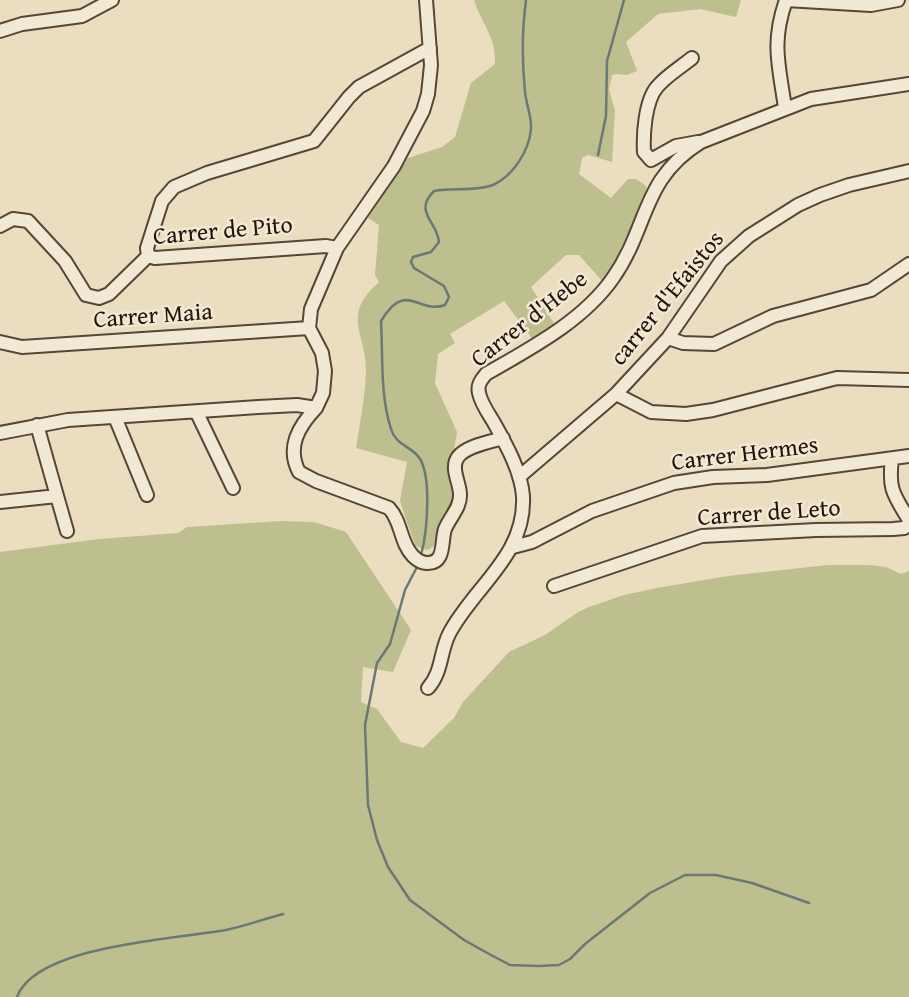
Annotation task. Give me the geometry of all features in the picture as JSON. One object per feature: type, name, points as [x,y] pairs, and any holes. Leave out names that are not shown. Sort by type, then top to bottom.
[{"type":"street","points":[[0,31],[22,24],[82,16],[112,0]]},
{"type":"street","points":[[426,0],[431,65],[428,94],[416,127],[394,166],[337,248],[314,300],[309,316],[309,328],[321,354],[325,372],[323,393],[316,408],[296,433],[294,460],[299,472],[316,481],[389,508],[396,517],[409,552],[423,563],[433,563],[440,556],[444,531],[460,497],[455,468],[457,458],[465,451],[503,438]]},
{"type":"street","points":[[785,108],[776,43],[778,25],[786,0],[871,5],[898,0]]},
{"type":"street","points":[[148,256],[147,248],[162,201],[174,187],[207,173],[314,141],[359,87],[430,48]]},
{"type":"street","points":[[692,58],[654,92],[643,136],[644,152],[651,160],[676,146],[701,142]]},
{"type":"street","name":"Carrer d'Hebe","points":[[513,547],[523,512],[523,494],[503,438],[479,394],[481,380],[486,374],[556,331],[604,290],[628,254],[649,201],[666,172],[681,155],[701,142],[785,108],[827,96],[909,84]]},
{"type":"street","name":"carrer d'Efaistos","points":[[519,477],[617,394],[668,338],[720,261],[749,236],[791,209],[820,195],[909,171]]},
{"type":"street","name":"Carrer de Pito","points":[[0,226],[13,219],[28,221],[65,261],[81,290],[92,298],[109,294],[148,256],[155,258],[326,246],[337,248]]},
{"type":"street","points":[[668,338],[683,344],[714,344],[773,316],[871,290],[909,264]]},
{"type":"street","name":"Carrer Maia","points":[[0,341],[22,347],[309,328]]},
{"type":"street","points":[[617,394],[652,412],[686,414],[713,411],[837,378],[909,380]]},
{"type":"street","points":[[0,433],[68,420],[268,406],[297,405],[316,408]]},
{"type":"street","points":[[197,413],[233,488]]},
{"type":"street","points":[[115,417],[147,495]]},
{"type":"street","points":[[37,425],[67,531]]},
{"type":"street","name":"Carrer Hermes","points":[[513,547],[532,542],[592,511],[681,482],[713,477],[766,475],[909,456]]},
{"type":"street","name":"Carrer de Leto","points":[[554,586],[702,536],[904,528],[909,522],[890,487],[892,459]]},
{"type":"street","points":[[0,502],[57,496]]},
{"type":"street","points":[[428,688],[436,677],[450,632],[513,547]]},
{"type":"green space","points":[[474,0],[741,0],[736,17],[700,9],[658,14],[626,42],[637,71],[627,75],[612,75],[609,90],[615,110],[612,162],[588,155],[582,158],[579,174],[611,198],[628,179],[636,179],[646,186],[647,192],[621,258],[603,282],[579,255],[566,255],[531,287],[555,325],[534,341],[504,301],[450,334],[455,343],[438,354],[435,383],[457,432],[451,467],[455,496],[435,546],[427,550],[415,546],[400,501],[407,462],[356,448],[366,372],[358,315],[367,294],[379,282],[375,275],[379,225],[368,218],[408,158],[442,147],[455,137],[471,83],[495,64],[491,38]]},
{"type":"green space","points":[[280,521],[314,522],[346,532],[411,630],[393,672],[363,667],[361,702],[377,709],[401,742],[423,748],[454,718],[463,702],[509,652],[545,635],[589,607],[624,595],[728,576],[828,565],[886,567],[901,574],[909,571],[909,997],[0,997],[0,552],[99,539],[178,533],[187,527]]},
{"type":"waterway","points":[[421,555],[427,518],[425,474],[417,455],[393,434],[387,416],[381,321],[398,302],[413,301],[436,307],[445,305],[449,297],[444,286],[414,268],[411,262],[413,257],[431,252],[439,242],[426,211],[428,198],[434,191],[493,185],[507,176],[527,146],[531,120],[523,69],[526,0]]},
{"type":"waterway","points":[[598,155],[606,116],[607,61],[624,0]]},
{"type":"waterway","points":[[418,565],[405,590],[390,644],[377,663],[365,725],[368,805],[377,840],[388,867],[410,900],[464,940],[510,965],[539,966],[559,965],[570,959],[650,893],[685,875],[716,875],[752,883],[809,903]]},
{"type":"waterway","points":[[17,997],[29,980],[51,966],[79,955],[143,941],[226,930],[283,914]]}]
